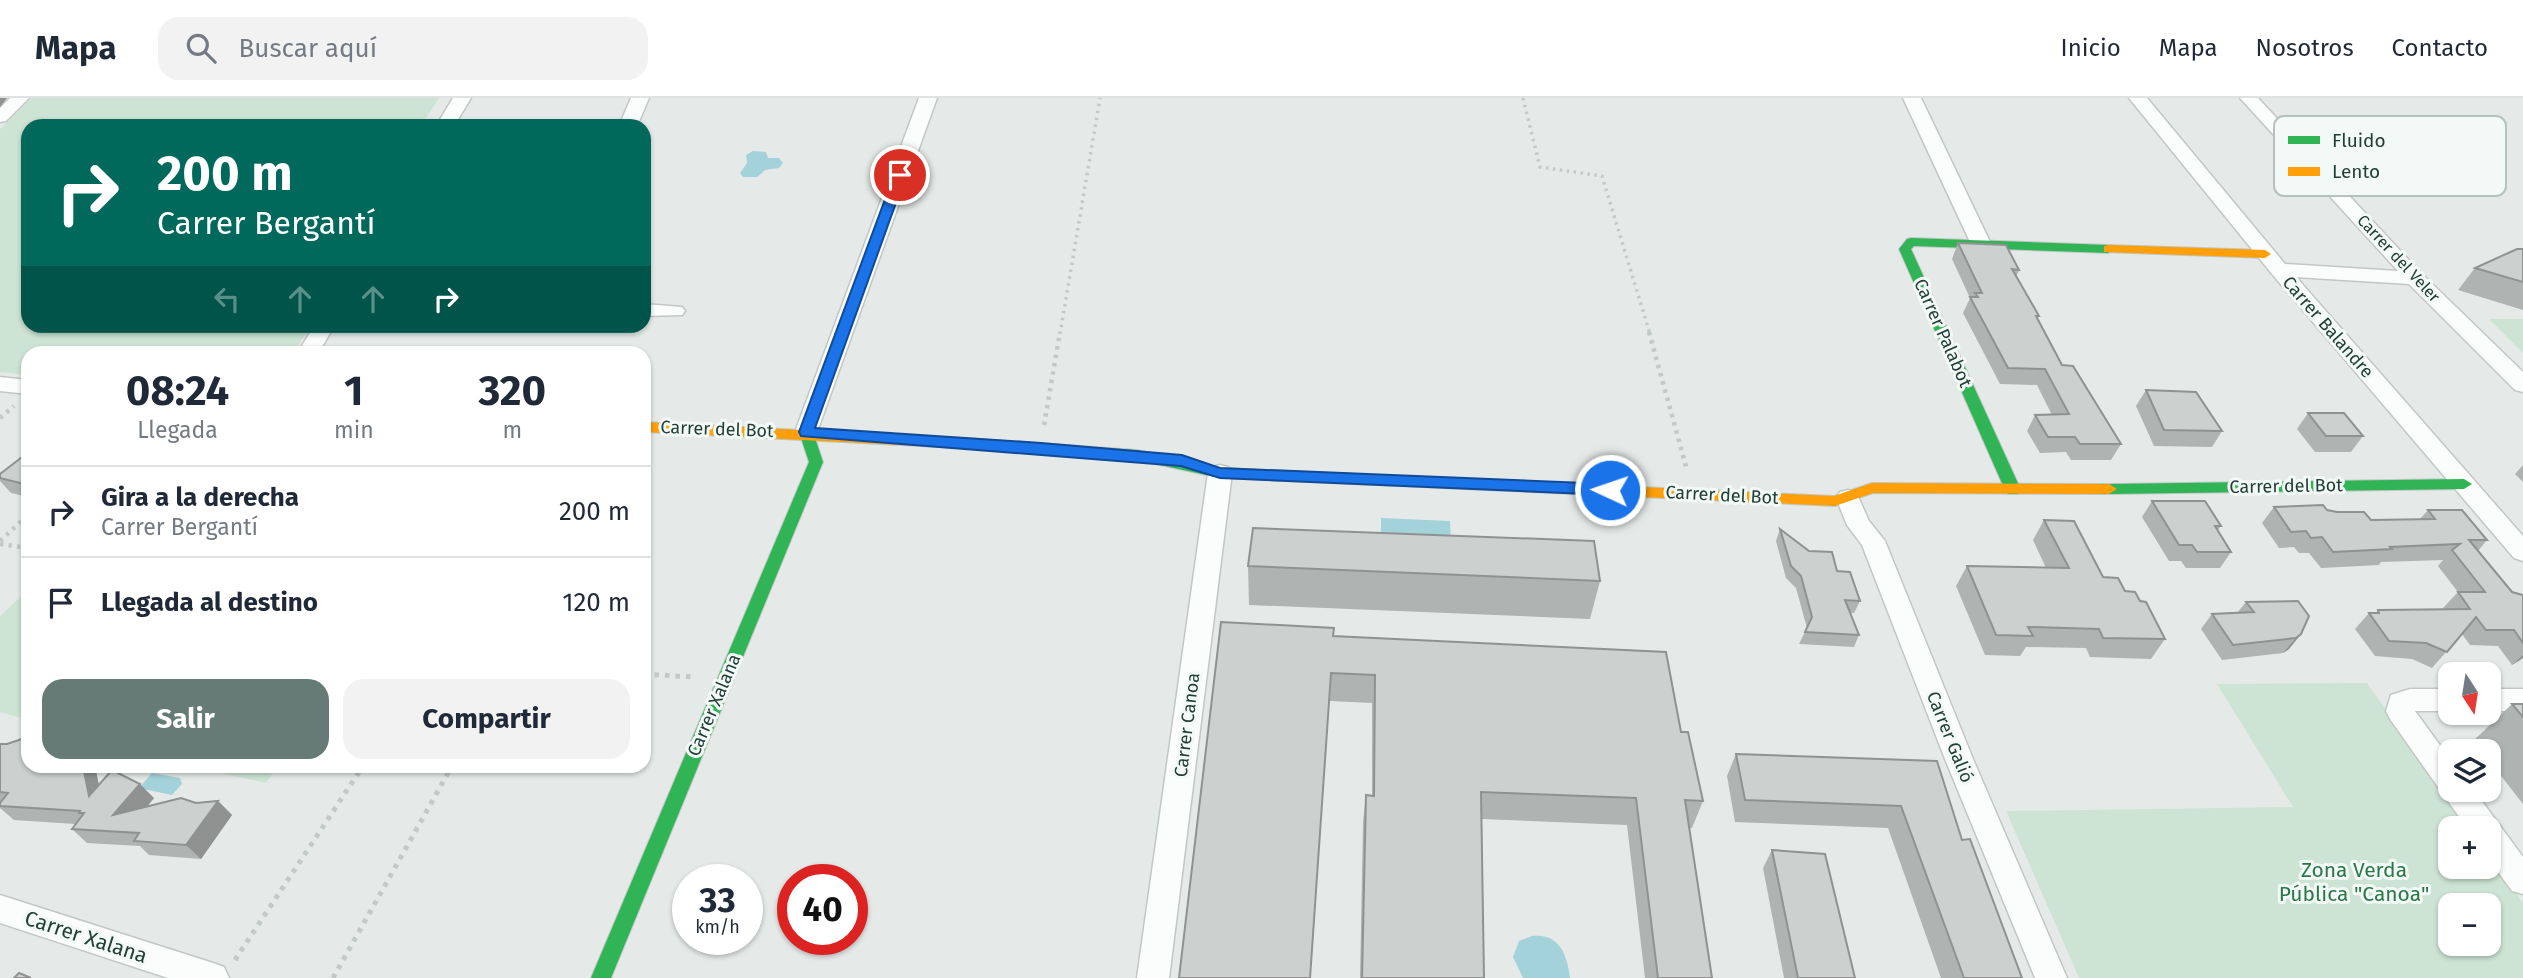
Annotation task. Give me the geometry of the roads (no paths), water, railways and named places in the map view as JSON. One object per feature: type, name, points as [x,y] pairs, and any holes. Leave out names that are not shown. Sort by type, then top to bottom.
[{"type":"street","points":[[0,117],[20,98]]},
{"type":"street","points":[[449,119],[462,98]]},
{"type":"street","points":[[631,119],[640,98]]},
{"type":"street","points":[[806,432],[928,98]]},
{"type":"street","points":[[1912,98],[1981,244]]},
{"type":"street","name":"Carrer Balandre","points":[[2138,98],[2272,262],[2523,552]]},
{"type":"street","name":"Carrer del Veler","points":[[2249,98],[2274,125]]},
{"type":"street","name":"Carrer del Veler","points":[[2340,196],[2416,278],[2523,385]]},
{"type":"street","name":"Carrer Palabot","points":[[2013,491],[1905,249],[1911,242],[2272,262]]},
{"type":"street","points":[[2272,262],[2416,278]]},
{"type":"street","points":[[651,310],[675,310]]},
{"type":"street","points":[[0,384],[21,386]]},
{"type":"street","name":"Carrer del Bot","points":[[651,427],[806,432],[1041,448],[1182,461],[1220,473],[1835,501],[1872,488],[2013,491],[2464,484]]},
{"type":"street","name":"Carrer Xalana","points":[[601,978],[817,461],[806,432]]},
{"type":"street","name":"Carrer Canoa","points":[[1153,978],[1220,473]]},
{"type":"street","name":"Carrer Galió","points":[[1848,498],[1860,525],[1873,541],[1959,759],[2051,978]]},
{"type":"street","points":[[2438,700],[2410,700],[2401,703],[2400,711],[2438,764]]},
{"type":"street","points":[[2501,700],[2523,700]]},
{"type":"street","points":[[2501,851],[2523,881]]},
{"type":"street","name":"Carrer Xalana","points":[[0,909],[221,972]]},
{"type":"water","points":[[753,151],[766,152],[768,158],[779,158],[783,163],[779,168],[765,170],[757,177],[743,177],[740,173],[747,163],[746,155]]},
{"type":"water","points":[[1381,518],[1450,521],[1451,543],[1381,540]]},
{"type":"water","points":[[152,773],[180,778],[182,784],[172,795],[139,788]]},
{"type":"water","points":[[1532,936],[1542,936],[1556,942],[1567,961],[1570,978],[1523,978],[1513,957],[1519,941]]},
{"type":"park label","name":"Zona Verda Pública \"Canoa\"","points":[[2354,882]]}]
